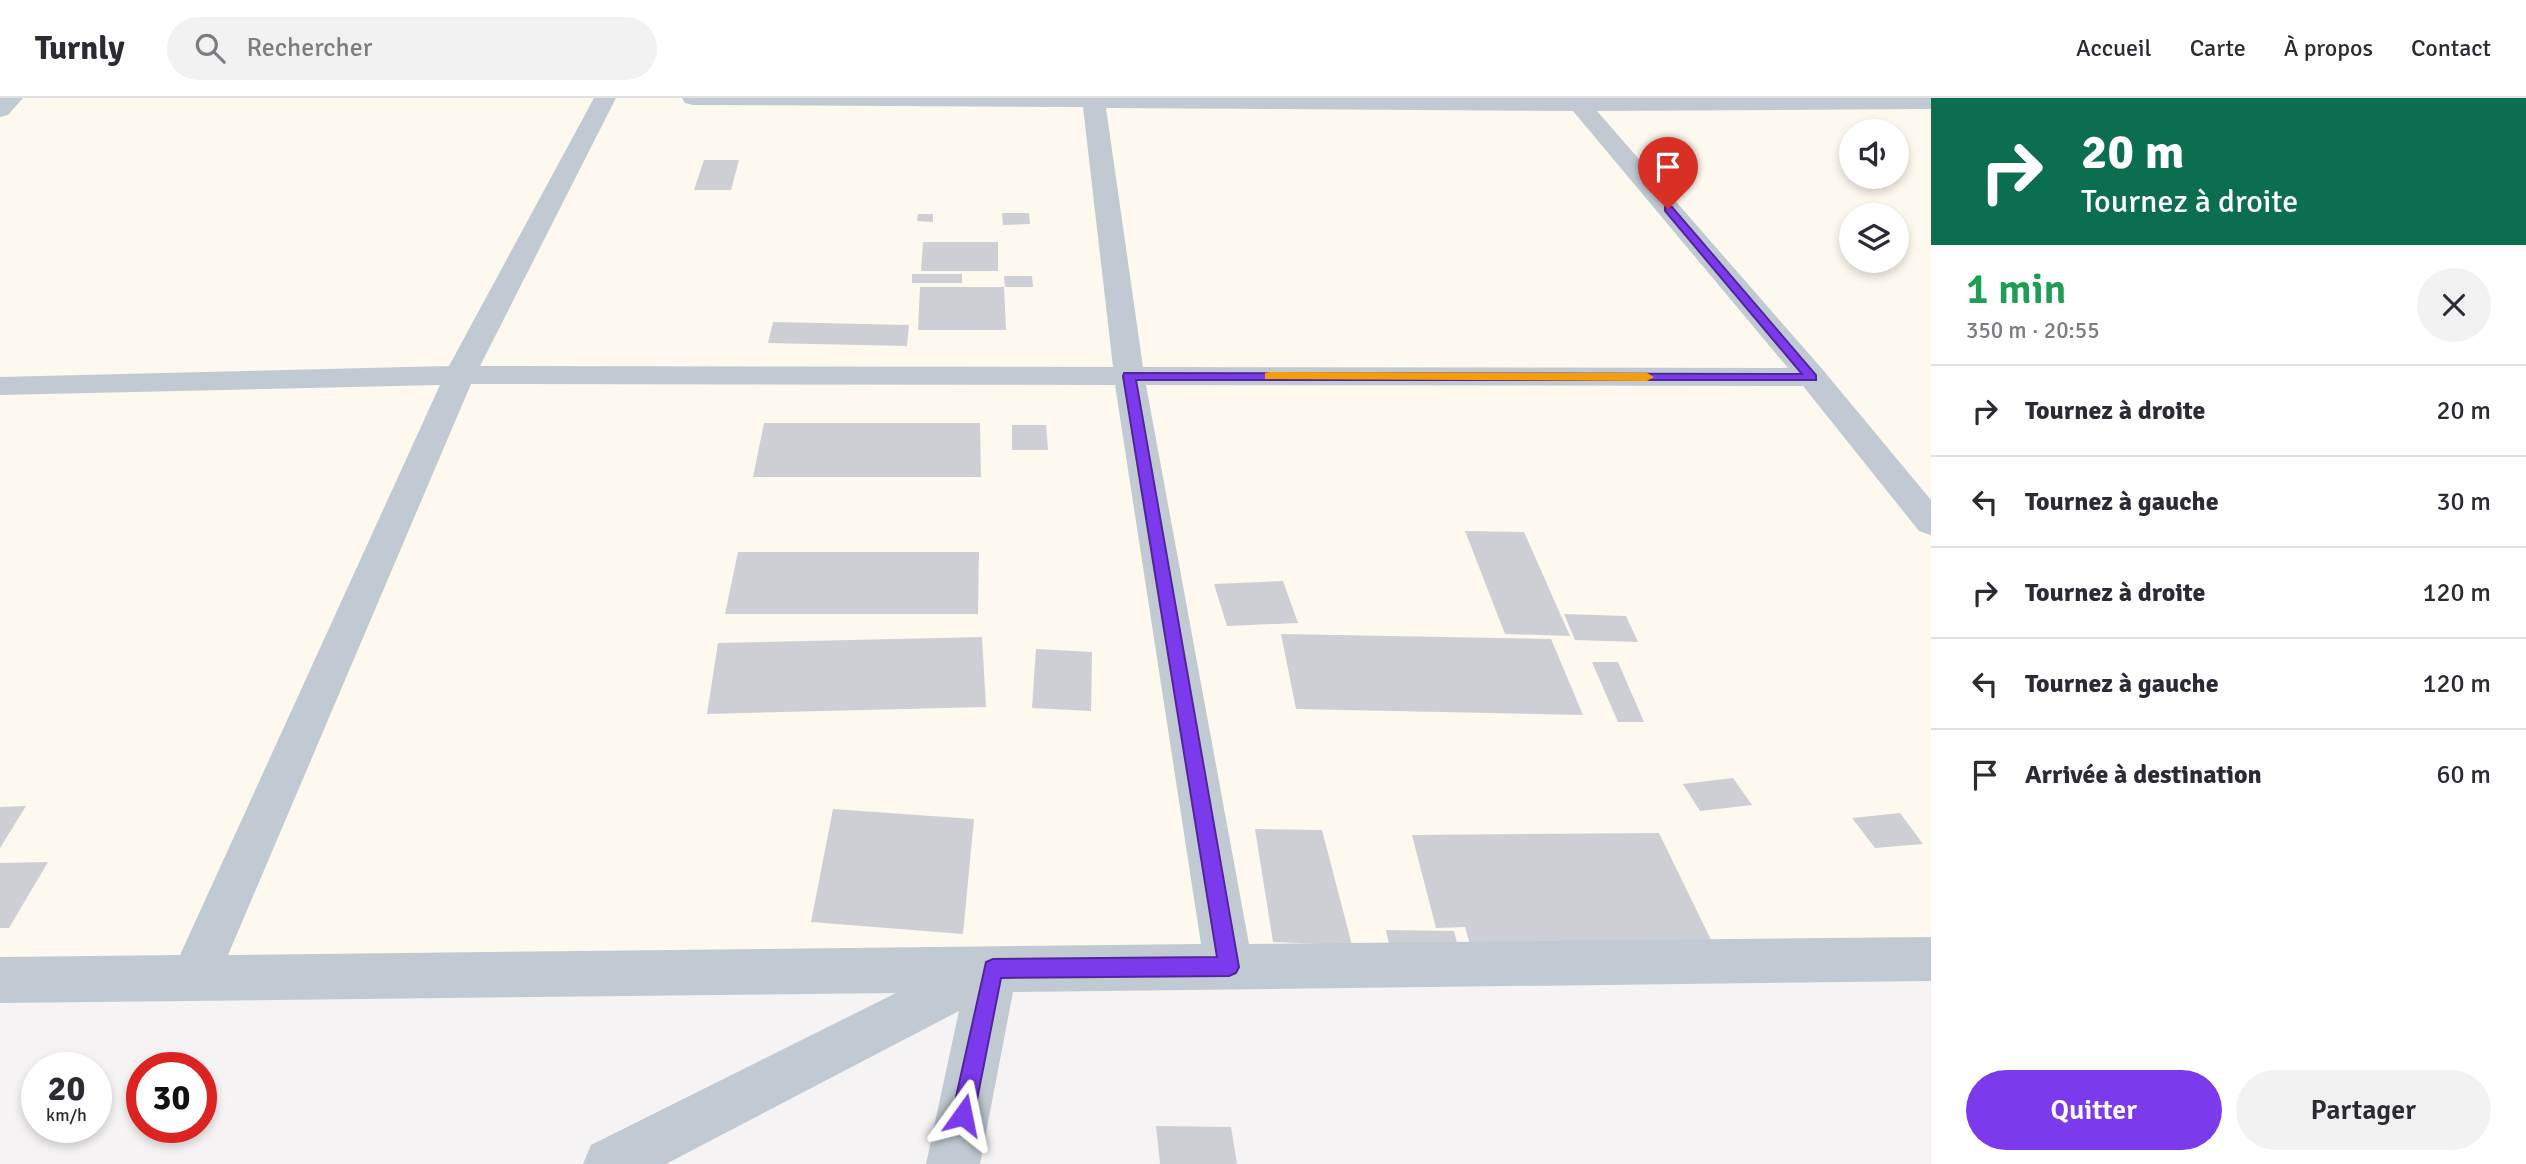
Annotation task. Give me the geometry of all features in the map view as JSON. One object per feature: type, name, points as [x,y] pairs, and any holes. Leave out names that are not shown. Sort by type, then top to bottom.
[{"type":"street","points":[[0,110],[12,98]]},
{"type":"street","points":[[194,978],[460,375],[605,98]]},
{"type":"street","points":[[693,98],[1931,102]]},
{"type":"street","points":[[1093,100],[1129,376],[1229,967]]},
{"type":"street","points":[[1576,101],[1812,377],[1931,523]]},
{"type":"street","points":[[0,386],[460,375],[1812,377]]},
{"type":"street","points":[[0,980],[1931,959]]},
{"type":"street","points":[[610,1164],[993,969]]},
{"type":"street","points":[[953,1164],[993,969]]},
{"type":"shaded area","points":[[0,98],[1931,98],[1931,959],[0,980]]},
{"type":"building","points":[[704,160],[739,160],[731,190],[694,190]]},
{"type":"building","points":[[1002,213],[1029,213],[1030,224],[1003,225]]},
{"type":"building","points":[[918,214],[933,214],[933,222],[917,221]]},
{"type":"building","points":[[923,242],[998,242],[998,271],[921,271]]},
{"type":"building","points":[[912,274],[962,274],[962,283],[912,283]]},
{"type":"building","points":[[1004,276],[1032,276],[1033,287],[1005,287]]},
{"type":"building","points":[[920,287],[1004,287],[1006,330],[918,330]]},
{"type":"building","points":[[773,322],[909,325],[907,346],[768,343]]},
{"type":"building","points":[[764,423],[980,423],[981,477],[753,477]]},
{"type":"building","points":[[1012,425],[1046,425],[1048,450],[1012,450]]},
{"type":"building","points":[[1465,531],[1524,532],[1570,636],[1505,634]]},
{"type":"building","points":[[738,552],[979,552],[978,614],[725,614]]},
{"type":"building","points":[[1283,581],[1298,623],[1227,626],[1214,584]]},
{"type":"building","points":[[1564,614],[1626,616],[1638,642],[1575,640]]},
{"type":"building","points":[[1281,634],[1551,639],[1583,715],[1296,709]]},
{"type":"building","points":[[982,637],[986,707],[707,714],[718,643]]},
{"type":"building","points":[[1036,649],[1092,652],[1091,711],[1032,708]]},
{"type":"building","points":[[1592,662],[1618,662],[1644,722],[1618,722]]},
{"type":"building","points":[[1733,778],[1752,805],[1700,811],[1683,784]]},
{"type":"building","points":[[26,806],[0,848],[0,807]]},
{"type":"building","points":[[833,809],[974,819],[963,934],[811,922]]},
{"type":"building","points":[[1900,813],[1923,844],[1875,848],[1852,818]]},
{"type":"building","points":[[1255,829],[1322,830],[1352,945],[1273,942]]},
{"type":"building","points":[[1659,833],[1714,946],[1472,952],[1465,927],[1436,928],[1412,835]]},
{"type":"building","points":[[48,862],[9,928],[0,928],[0,863]]},
{"type":"building","points":[[1386,930],[1454,931],[1459,951],[1390,950]]},
{"type":"building","points":[[1156,1126],[1231,1127],[1237,1164],[1160,1164]]},
{"type":"slow traffic","points":[[1270,376],[1647,377]]},
{"type":"route","points":[[963,1115],[993,969],[1229,967],[1129,376],[1812,377],[1668,209]]}]
